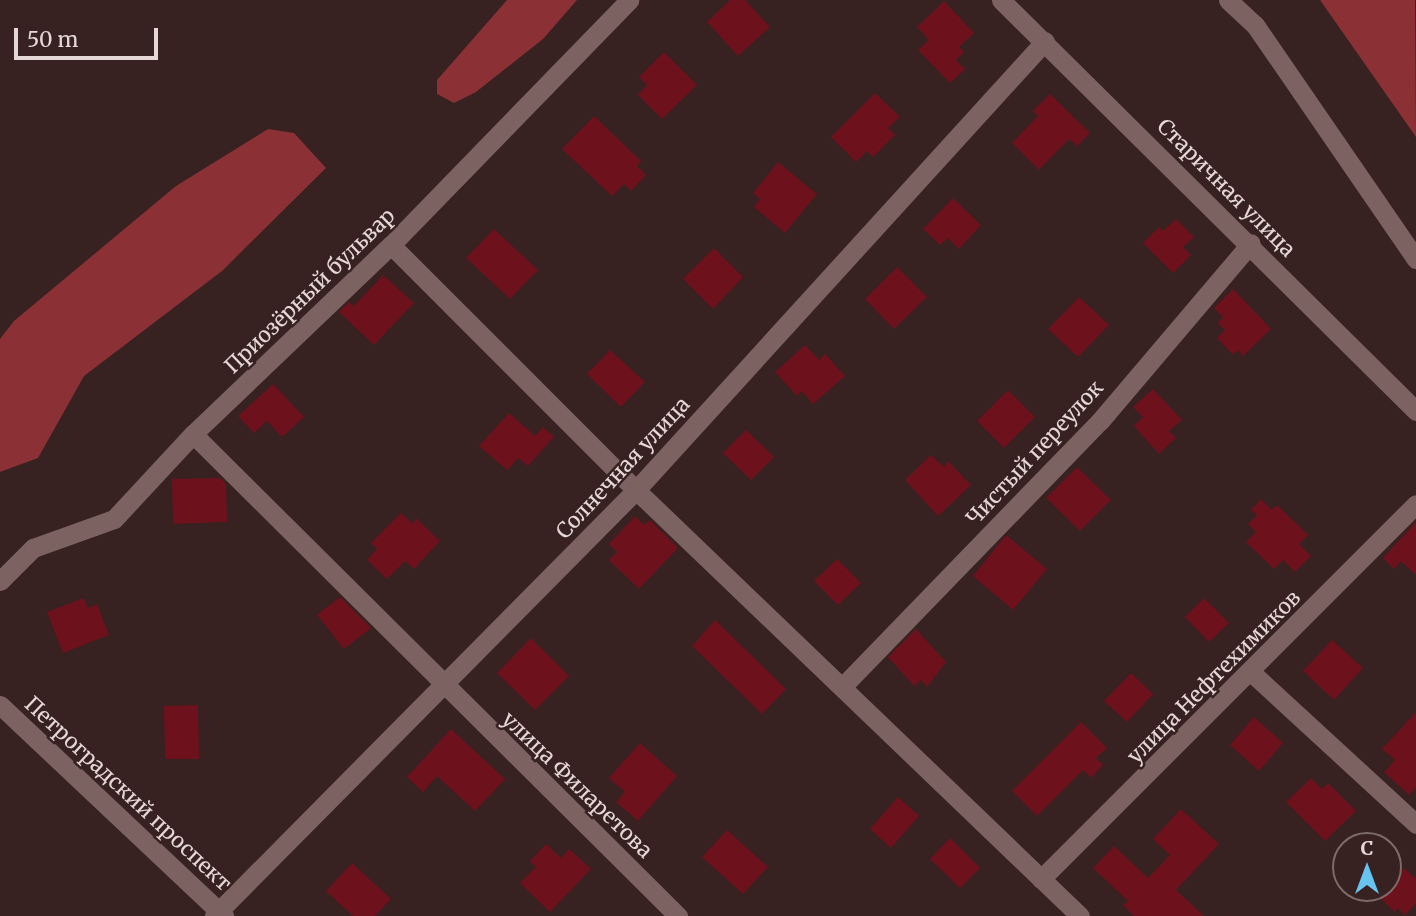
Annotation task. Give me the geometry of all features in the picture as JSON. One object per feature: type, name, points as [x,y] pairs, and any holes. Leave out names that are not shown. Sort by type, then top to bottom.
[{"type":"street","name":"Приозёрный бульвар","points":[[0,581],[33,548],[114,519],[193,434],[391,245],[629,0]]},
{"type":"street","name":"Старичная улица","points":[[1001,0],[1251,243],[1416,411]]},
{"type":"street","points":[[1228,0],[1255,25],[1416,259]]},
{"type":"street","name":"Солнечная улица","points":[[219,914],[636,490],[1045,41]]},
{"type":"street","name":"Чистый переулок","points":[[843,686],[1100,421],[1251,243]]},
{"type":"street","points":[[391,245],[636,490],[956,794],[1080,916]]},
{"type":"street","name":"улица Филаретова","points":[[193,434],[444,687],[678,916]]},
{"type":"street","name":"улица Нефтехимиков","points":[[1041,879],[1252,673],[1416,504]]},
{"type":"street","points":[[1252,673],[1416,824]]},
{"type":"street","name":"Петроградский проспект","points":[[0,705],[219,914]]},
{"type":"shaded area","points":[[507,0],[577,0],[543,39],[476,92],[454,103],[437,94],[437,80]]},
{"type":"shaded area","points":[[1320,0],[1415,0],[1416,137]]},
{"type":"shaded area","points":[[268,129],[294,133],[326,168],[222,271],[84,376],[38,458],[0,472],[0,339],[14,321],[176,186]]},
{"type":"building","points":[[730,0],[745,0],[770,27],[738,56],[707,22]]},
{"type":"building","points":[[944,1],[974,33],[959,47],[964,52],[956,60],[965,69],[950,83],[918,50],[929,40],[917,27]]},
{"type":"building","points":[[664,52],[697,85],[662,119],[638,95],[647,85],[639,77]]},
{"type":"building","points":[[875,93],[900,117],[888,128],[895,135],[873,157],[867,151],[856,162],[831,137]]},
{"type":"building","points":[[1050,94],[1090,133],[1077,146],[1069,139],[1039,170],[1012,143],[1038,116],[1033,111]]},
{"type":"building","points":[[594,116],[641,161],[637,166],[646,175],[631,191],[624,184],[612,196],[562,149]]},
{"type":"building","points":[[778,162],[817,194],[785,233],[754,207],[760,199],[753,193]]},
{"type":"building","points":[[953,198],[981,225],[959,249],[948,238],[940,245],[923,229]]},
{"type":"building","points":[[1176,219],[1194,237],[1183,247],[1191,255],[1173,273],[1143,243],[1159,227],[1163,231]]},
{"type":"building","points":[[494,229],[538,270],[510,299],[466,258]]},
{"type":"building","points":[[714,248],[743,277],[713,309],[683,279]]},
{"type":"building","points":[[897,267],[927,297],[894,329],[865,299]]},
{"type":"building","points":[[383,275],[414,303],[374,345],[339,312],[349,302],[354,306]]},
{"type":"building","points":[[1233,289],[1271,329],[1243,356],[1238,350],[1233,355],[1217,338],[1225,330],[1218,323],[1223,317],[1214,308]]},
{"type":"building","points":[[1079,297],[1109,325],[1078,357],[1048,329]]},
{"type":"building","points":[[805,345],[819,360],[825,354],[845,376],[813,404],[802,391],[797,396],[775,372]]},
{"type":"building","points":[[610,350],[645,382],[621,407],[587,374]]},
{"type":"building","points":[[273,384],[304,417],[282,437],[267,421],[254,433],[238,416]]},
{"type":"building","points":[[1153,389],[1182,420],[1169,431],[1176,438],[1159,454],[1134,426],[1143,417],[1133,407]]},
{"type":"building","points":[[1008,390],[1035,417],[1004,448],[977,421]]},
{"type":"building","points":[[509,413],[535,436],[543,427],[554,437],[528,466],[518,458],[507,470],[479,446]]},
{"type":"building","points":[[746,430],[774,457],[751,480],[723,453]]},
{"type":"building","points":[[931,455],[944,467],[948,461],[971,485],[938,516],[905,480]]},
{"type":"building","points":[[1077,467],[1111,500],[1080,531],[1046,498]]},
{"type":"building","points":[[220,478],[226,484],[227,522],[173,524],[172,479]]},
{"type":"building","points":[[1261,499],[1272,510],[1277,505],[1308,535],[1299,544],[1311,556],[1295,572],[1283,560],[1274,569],[1246,542],[1256,532],[1248,524],[1257,515],[1251,510]]},
{"type":"building","points":[[401,513],[413,524],[416,518],[440,541],[414,569],[405,561],[387,579],[367,560],[377,549],[371,543]]},
{"type":"building","points":[[635,516],[644,525],[650,520],[678,548],[639,589],[609,560],[617,552],[609,544]]},
{"type":"building","points":[[1416,522],[1416,575],[1401,561],[1394,569],[1383,558]]},
{"type":"building","points":[[1006,535],[1047,569],[1013,610],[973,576]]},
{"type":"building","points":[[837,559],[861,583],[838,605],[814,581]]},
{"type":"building","points":[[340,597],[371,628],[344,649],[317,615]]},
{"type":"building","points":[[84,598],[88,608],[97,604],[109,635],[63,653],[47,612]]},
{"type":"building","points":[[1204,598],[1229,623],[1209,642],[1185,617]]},
{"type":"building","points":[[715,620],[786,689],[762,714],[692,646]]},
{"type":"building","points":[[916,629],[946,662],[927,687],[921,680],[914,686],[888,657]]},
{"type":"building","points":[[531,638],[569,676],[535,710],[497,673]]},
{"type":"building","points":[[1332,640],[1363,668],[1334,700],[1303,671]]},
{"type":"building","points":[[1131,673],[1153,694],[1127,722],[1104,701]]},
{"type":"building","points":[[198,705],[199,759],[165,759],[164,706]]},
{"type":"building","points":[[1416,712],[1416,787],[1409,795],[1384,772],[1395,760],[1382,749]]},
{"type":"building","points":[[1254,717],[1283,743],[1259,771],[1230,745]]},
{"type":"building","points":[[1081,722],[1107,748],[1096,758],[1103,765],[1091,778],[1083,770],[1037,816],[1012,791]]},
{"type":"building","points":[[451,729],[505,779],[475,811],[437,776],[423,792],[407,777]]},
{"type":"building","points":[[640,743],[677,776],[638,821],[616,802],[625,792],[609,778]]},
{"type":"building","points":[[1311,778],[1322,789],[1328,783],[1356,811],[1325,841],[1286,802]]},
{"type":"building","points":[[898,797],[919,816],[891,848],[870,829]]},
{"type":"building","points":[[1181,809],[1219,844],[1176,890],[1204,916],[1134,916],[1123,905],[1128,901],[1093,868],[1114,846],[1148,878],[1170,855],[1153,839]]},
{"type":"building","points":[[727,830],[768,867],[743,894],[702,857]]},
{"type":"building","points":[[950,838],[980,868],[960,888],[930,859]]},
{"type":"building","points":[[546,844],[561,858],[569,849],[591,869],[550,912],[520,883],[536,867],[530,861]]},
{"type":"building","points":[[352,863],[391,899],[375,916],[353,916],[326,891]]},
{"type":"building","points":[[1404,868],[1416,879],[1416,903],[1405,915],[1398,908],[1395,912],[1384,902],[1402,902]]}]
